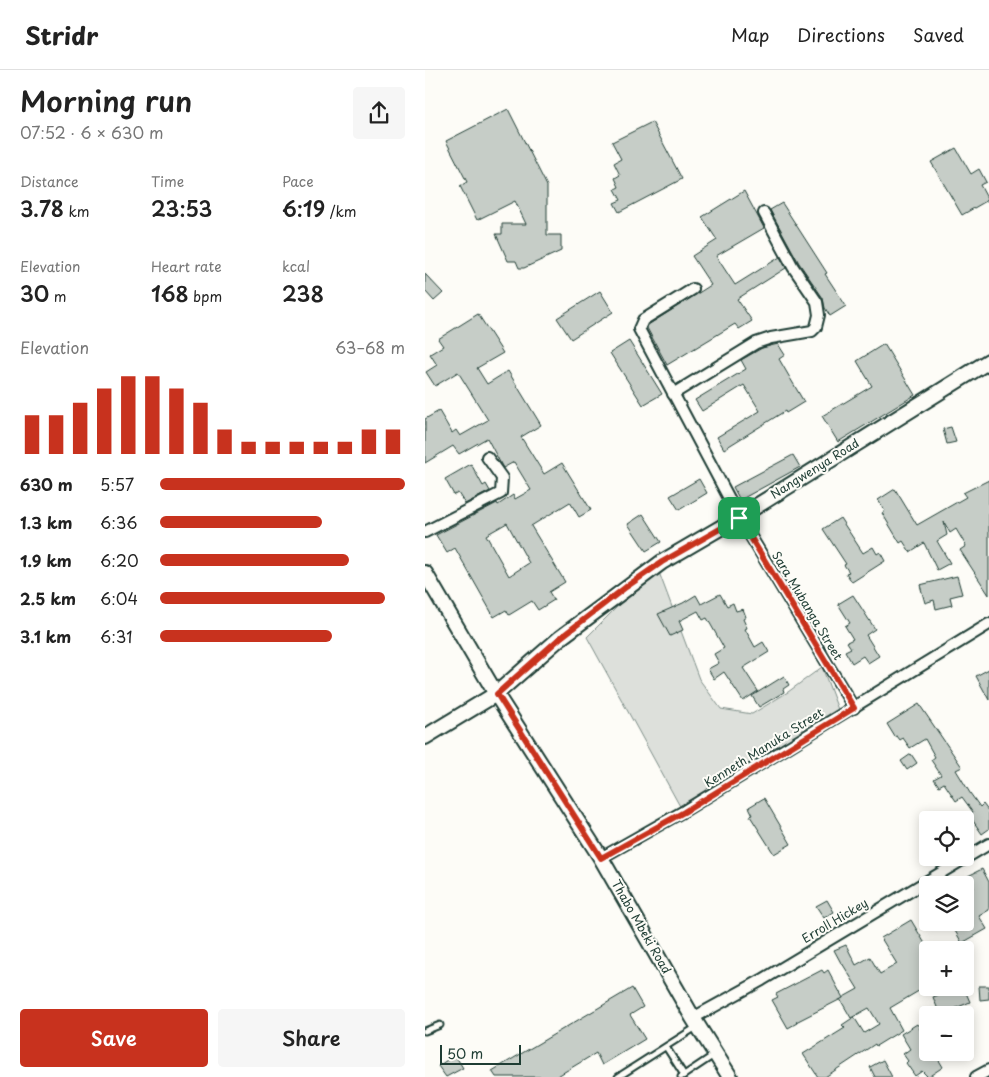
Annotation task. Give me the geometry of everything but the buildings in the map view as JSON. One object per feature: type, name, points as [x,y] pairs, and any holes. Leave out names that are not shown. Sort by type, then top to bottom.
[{"type":"main road","name":"Nangwenya Road","points":[[425,737],[497,694],[560,638],[662,562],[739,518],[989,361]]},
{"type":"main road","name":"Thabo Mbeki Road","points":[[425,572],[497,694],[601,858],[730,1077]]},
{"type":"street","points":[[673,394],[756,343],[771,338],[812,331],[816,327],[819,315],[817,302],[793,267],[764,213]]},
{"type":"street","name":"Sara Mubanga Street","points":[[693,289],[643,320],[639,324],[639,329],[739,518],[854,708]]},
{"type":"street","points":[[425,532],[501,493],[502,478],[487,457]]},
{"type":"street","name":"Kenneth Manuka Street","points":[[601,858],[684,812],[989,624]]},
{"type":"street","name":"Erroll Hickey","points":[[696,1022],[762,980],[989,844]]},
{"type":"street","points":[[977,1077],[989,1070]]},
{"type":"lane","points":[[618,1077],[666,1047],[696,1022]]},
{"type":"lane","points":[[425,1031],[439,1025]]},
{"type":"lane","points":[[666,1047],[683,1076],[716,1054]]},
{"type":"shaded area","points":[[657,567],[699,679],[721,709],[752,714],[788,692],[822,667],[840,715],[682,810],[587,637]]},
{"type":"route","points":[[739,518],[854,708],[684,812],[601,858],[497,694],[560,638],[626,587],[662,562],[739,518]]}]
